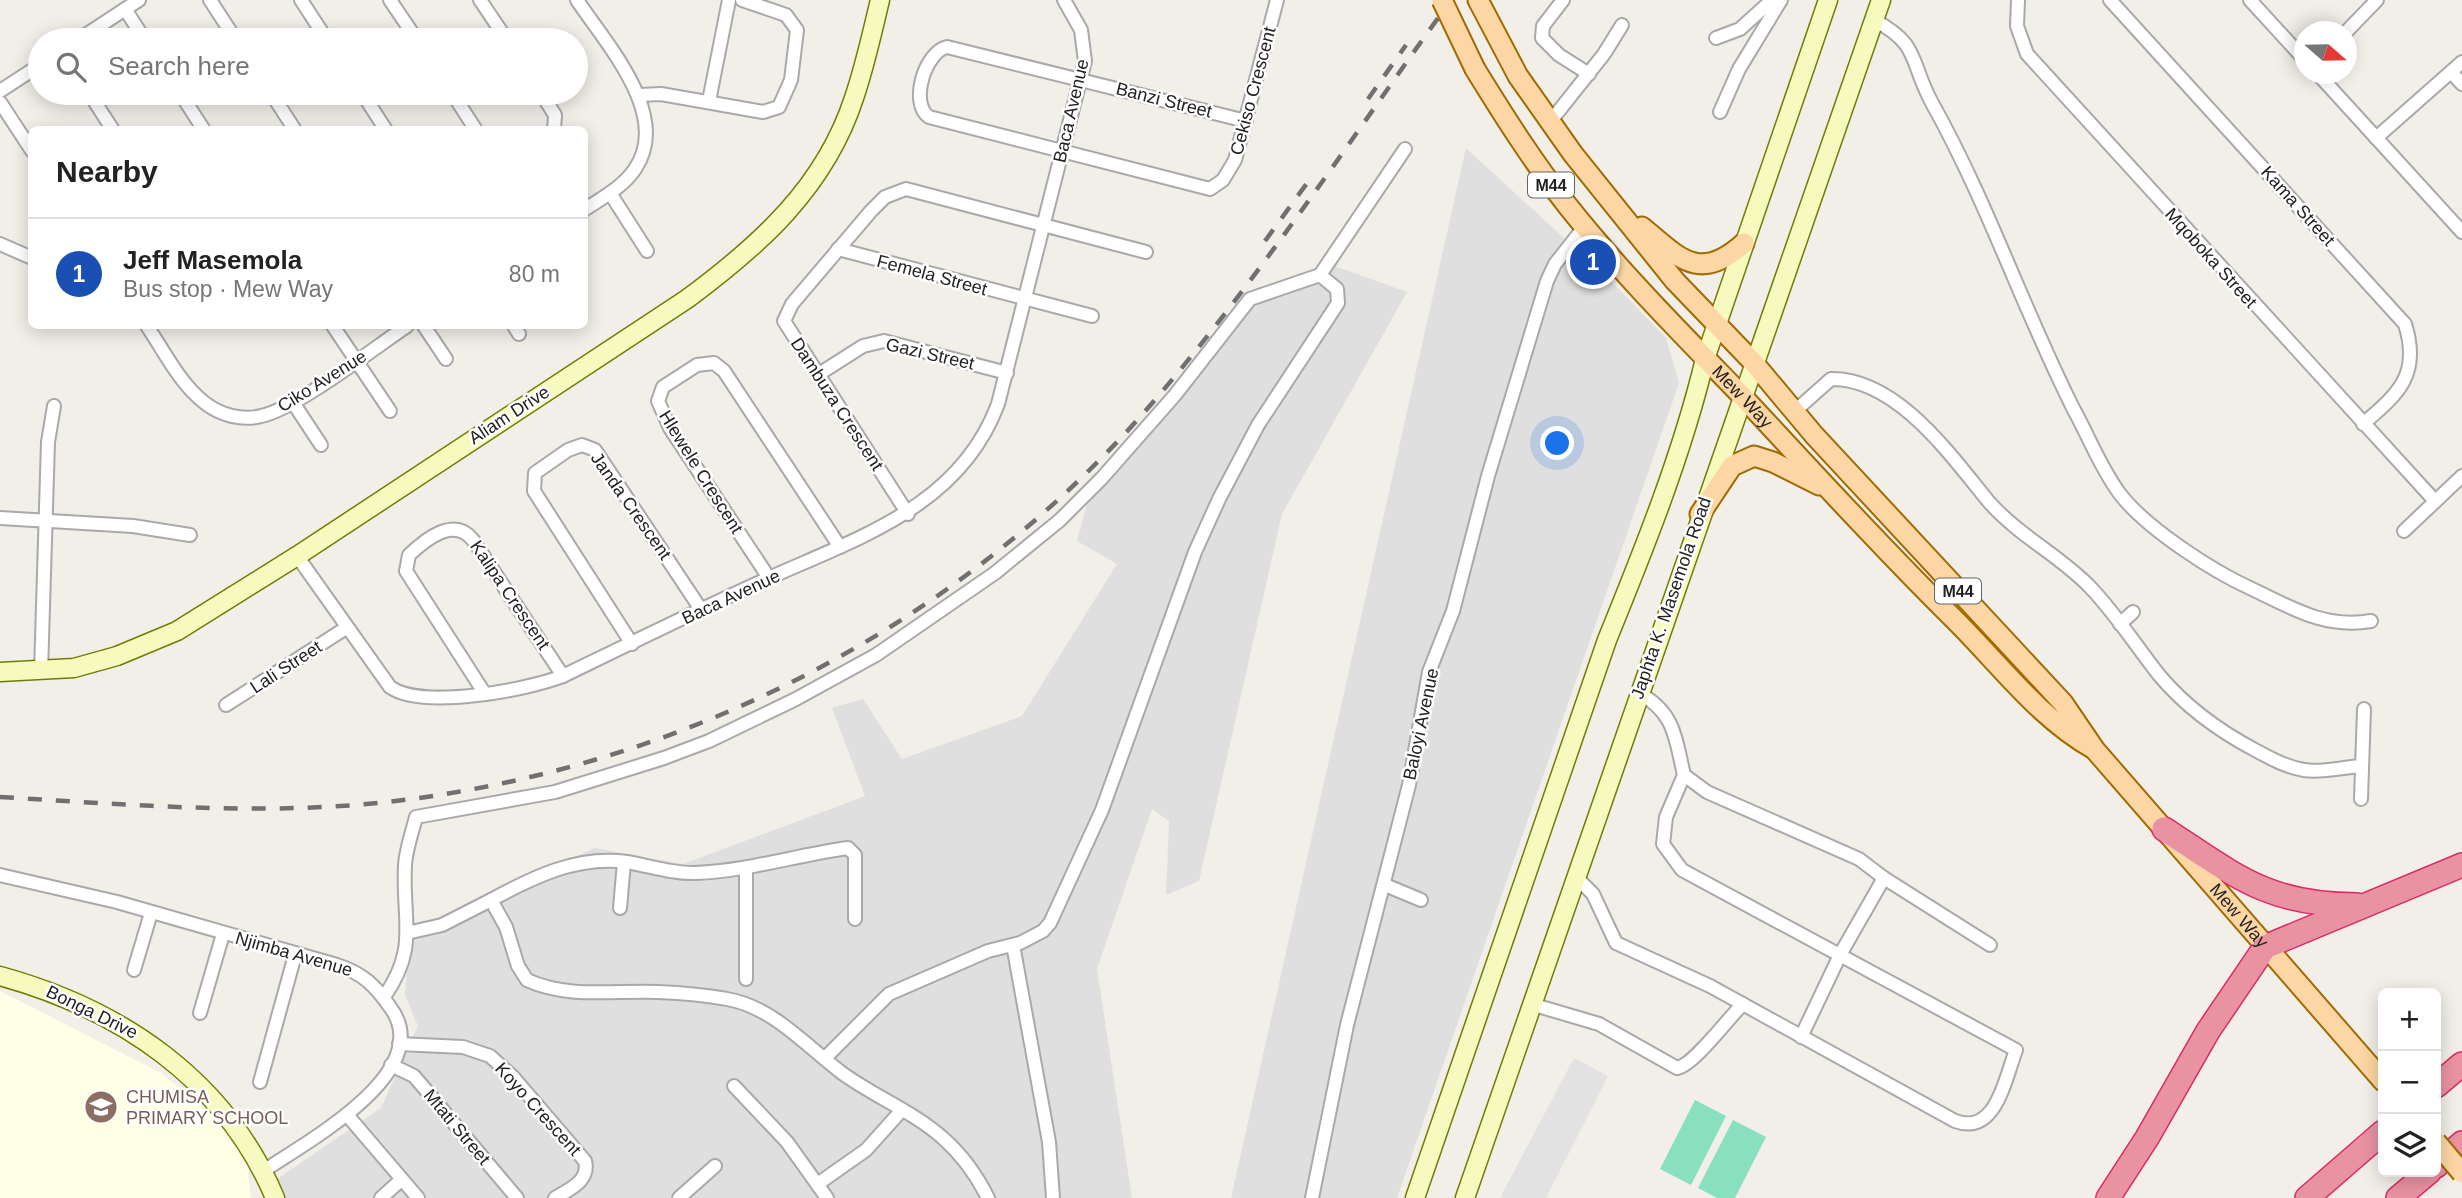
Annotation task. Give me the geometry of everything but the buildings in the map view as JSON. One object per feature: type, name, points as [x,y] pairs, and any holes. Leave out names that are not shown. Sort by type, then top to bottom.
[{"type":"highway","points":[[2164,829],[2261,890],[2311,902],[2367,905]]},
{"type":"highway","points":[[2108,1198],[2147,1138],[2208,1031],[2265,947],[2462,865]]},
{"type":"highway","points":[[2441,1082],[2462,1063]]},
{"type":"highway","points":[[2307,1198],[2378,1136]]},
{"type":"highway","points":[[2441,1162],[2462,1143]]},
{"type":"highway","points":[[2398,1198],[2422,1177]]},
{"type":"main road","name":"Aliam Drive","points":[[0,672],[41,672],[117,656],[177,631],[687,299],[740,260],[772,231],[810,185],[842,129],[854,99],[880,0]]},
{"type":"main road","name":"Mew Way","points":[[1441,0],[1475,69],[1520,141],[1585,226],[1826,489],[2034,703],[2070,736],[2095,750]]},
{"type":"main road","name":"Mew Way","points":[[1478,0],[1500,44],[1550,122],[1604,194],[1692,301],[1753,362],[2063,703],[2095,750],[2378,1075]]},
{"type":"main road","points":[[1415,1198],[1607,640],[1640,558],[1691,411],[1705,359],[1828,0]]},
{"type":"main road","name":"Japhta K. Masemola Road","points":[[1465,1198],[1700,514],[1881,0]]},
{"type":"main road","points":[[1604,194],[1668,249],[1692,263],[1708,266],[1716,264],[1744,243]]},
{"type":"main road","points":[[1700,514],[1732,466],[1754,456],[1826,489]]},
{"type":"main road","name":"Bonga Drive","points":[[0,976],[73,999],[149,1042],[211,1097],[262,1172],[275,1198]]},
{"type":"main road","points":[[2441,1148],[2462,1173]]},
{"type":"street","points":[[96,28],[139,0]]},
{"type":"street","points":[[210,0],[228,28]]},
{"type":"street","points":[[301,0],[319,28]]},
{"type":"street","points":[[390,0],[409,28]]},
{"type":"street","points":[[480,0],[499,28]]},
{"type":"street","points":[[578,0],[640,95],[646,141],[641,159],[625,181],[588,207]]},
{"type":"street","points":[[709,100],[729,0]]},
{"type":"street","points":[[640,95],[661,94],[709,100],[763,112],[772,111],[788,92],[797,30],[786,15],[742,0]]},
{"type":"street","name":"Baca Avenue","points":[[296,556],[381,679],[397,692],[412,696],[485,694],[520,690],[563,676],[908,514],[958,470],[984,436],[1007,373],[1085,61],[1083,39],[1064,0]]},
{"type":"street","name":"Cekiso Crescent","points":[[1063,153],[1210,190],[1230,170],[1246,121],[1277,0]]},
{"type":"street","points":[[1563,0],[1543,26],[1542,38],[1559,55],[1589,74]]},
{"type":"street","points":[[1716,38],[1740,29],[1772,0]]},
{"type":"street","points":[[1720,112],[1739,69],[1781,0]]},
{"type":"street","name":"Mqoboka Street","points":[[2018,0],[2017,26],[2027,54],[2435,501]]},
{"type":"street","name":"Kama Street","points":[[2110,0],[2405,324],[2410,354],[2406,382],[2396,396],[2363,424]]},
{"type":"street","points":[[2250,0],[2294,47]]},
{"type":"street","points":[[2357,21],[2377,0]]},
{"type":"street","points":[[125,9],[137,28]]},
{"type":"street","points":[[1874,20],[1898,33],[1908,45],[1922,85],[1956,148],[2045,352],[2119,493],[2182,547],[2235,581],[2299,614],[2350,623],[2371,621]]},
{"type":"street","points":[[1550,122],[1589,74],[1622,25]]},
{"type":"street","name":"Banzi Street","points":[[1063,153],[929,117],[920,108],[922,86],[935,52],[947,47],[1246,121]]},
{"type":"street","points":[[2376,138],[2462,62]]},
{"type":"street","points":[[2451,72],[2462,84]]},
{"type":"street","points":[[0,91],[28,73]]},
{"type":"street","points":[[2327,84],[2462,232]]},
{"type":"street","points":[[0,102],[4,118],[28,146]]},
{"type":"street","points":[[97,105],[110,126]]},
{"type":"street","points":[[188,105],[201,126]]},
{"type":"street","points":[[279,105],[292,126]]},
{"type":"street","points":[[370,105],[383,126]]},
{"type":"street","points":[[460,105],[473,126]]},
{"type":"street","points":[[549,105],[555,115],[554,126]]},
{"type":"street","points":[[384,998],[403,965],[407,933],[405,863],[416,817],[555,792],[664,758],[709,741],[794,700],[876,655],[995,573],[1059,520],[1102,478],[1175,395],[1250,299],[1320,275],[1405,149]]},
{"type":"street","name":"Dambuza Crescent","points":[[908,514],[787,329],[785,316],[838,249],[885,197],[901,189],[1043,226]]},
{"type":"street","points":[[610,193],[647,251]]},
{"type":"street","points":[[1043,226],[1146,252]]},
{"type":"street","name":"Baloyi Avenue","points":[[1311,1198],[1347,1025],[1409,785],[1429,672],[1453,611],[1488,476],[1547,281],[1555,264],[1585,226]]},
{"type":"street","points":[[0,244],[28,256]]},
{"type":"street","name":"Femela Street","points":[[838,249],[1092,316]]},
{"type":"street","points":[[825,1058],[889,994],[979,954],[1034,937],[1049,923],[1101,810],[1195,552],[1219,499],[1258,425],[1338,303],[1337,289],[1320,275]]},
{"type":"street","name":"Ciko Avenue","points":[[149,329],[194,394],[208,405],[232,416],[260,417],[356,362],[403,329]]},
{"type":"street","points":[[335,329],[390,411]]},
{"type":"street","points":[[426,329],[446,359]]},
{"type":"street","name":"Gazi Street","points":[[818,374],[863,346],[884,341],[1007,373]]},
{"type":"street","name":"Hlewele Crescent","points":[[769,578],[670,428],[660,406],[663,387],[697,365],[713,363],[724,371],[840,547]]},
{"type":"street","points":[[1795,411],[1831,379],[1861,384],[1900,407],[1938,441],[2002,516],[2030,540],[2068,565],[2100,597],[2172,689],[2215,727],[2240,742],[2302,770],[2362,766]]},
{"type":"street","points":[[292,401],[321,445]]},
{"type":"street","points":[[41,672],[48,442],[54,407]]},
{"type":"street","name":"Janda Crescent","points":[[632,644],[534,491],[535,473],[568,450],[582,445],[595,450],[702,611]]},
{"type":"street","points":[[2404,531],[2462,476]]},
{"type":"street","points":[[0,518],[133,526],[190,535]]},
{"type":"street","name":"Kalipa Crescent","points":[[485,694],[406,571],[409,555],[450,528],[461,529],[473,540],[563,676]]},
{"type":"street","points":[[2120,624],[2133,611]]},
{"type":"street","name":"Lali Street","points":[[226,705],[346,628]]},
{"type":"street","points":[[1576,877],[1593,894],[1616,943],[1743,1003],[1801,1037],[1968,1125],[1982,1122],[1999,1095],[2016,1050],[1841,953],[1682,870],[1663,844],[1666,817],[1684,775],[1670,721],[1658,704],[1639,692]]},
{"type":"street","points":[[2361,799],[2364,709]]},
{"type":"street","points":[[1684,775],[1707,792],[1840,849],[1990,945]]},
{"type":"street","points":[[407,933],[442,925],[565,866],[624,862],[685,873],[746,867],[851,848],[855,855],[855,919]]},
{"type":"street","points":[[620,908],[624,862]]},
{"type":"street","points":[[746,867],[746,979]]},
{"type":"street","name":"Njimba Avenue","points":[[0,875],[55,886],[358,972],[384,998],[399,1020],[399,1044]]},
{"type":"street","points":[[1801,1037],[1841,953],[1884,878]]},
{"type":"street","points":[[1385,885],[1421,900]]},
{"type":"street","points":[[491,900],[506,927],[521,974],[534,983],[594,993],[658,992],[737,1001],[765,1013],[901,1111],[924,1121],[977,1176],[988,1198]]},
{"type":"street","points":[[134,970],[151,913]]},
{"type":"street","points":[[200,1013],[223,934]]},
{"type":"street","points":[[1013,945],[1049,1142],[1052,1198]]},
{"type":"street","points":[[260,1082],[295,954]]},
{"type":"street","points":[[1531,1004],[1599,1024],[1677,1068],[1684,1066],[1697,1054],[1743,1003]]},
{"type":"street","points":[[262,1172],[348,1116],[372,1093],[391,1065],[399,1044]]},
{"type":"street","name":"Koyo Crescent","points":[[399,1044],[477,1049],[500,1063],[585,1161],[587,1169],[583,1178],[555,1198]]},
{"type":"street","name":"Mtati Street","points":[[391,1065],[414,1076],[517,1198]]},
{"type":"street","points":[[734,1086],[770,1121],[819,1183],[827,1198]]},
{"type":"street","points":[[819,1183],[866,1150],[901,1111]]},
{"type":"street","points":[[348,1116],[418,1198]]},
{"type":"street","points":[[680,1198],[715,1166]]},
{"type":"street","points":[[381,1198],[401,1180]]},
{"type":"shaded area","points":[[1466,148],[1616,286],[1666,338],[1679,383],[1397,1198],[1231,1198]]},
{"type":"shaded area","points":[[1332,265],[1407,292],[1282,514],[1199,881],[1166,895],[1169,821],[1152,809],[1097,969],[1132,1198],[283,1198],[277,1179],[381,1108],[418,1026],[405,995],[410,931],[595,848],[683,864],[865,796],[832,708],[863,699],[902,759],[1022,716],[1117,564],[1077,541],[1089,496],[1247,301]]},
{"type":"shaded area","name":"CHUMISA PRIMARY SCHOOL","points":[[0,991],[161,1073],[244,1140],[251,1198],[0,1198]]},
{"type":"shaded area","points":[[1574,1058],[1608,1076],[1546,1198],[1500,1198]]},
{"type":"green space","points":[[1695,1100],[1726,1116],[1691,1185],[1660,1169]]},
{"type":"green space","points":[[1733,1120],[1766,1137],[1735,1198],[1717,1198],[1698,1188]]},
{"type":"railway","points":[[0,797],[267,809],[356,805],[470,790],[582,764],[690,727],[795,681],[894,624],[988,559],[1075,484],[1154,401],[1194,353],[1307,204],[1451,0]]},
{"type":"railway","points":[[1368,99],[1406,45]]},
{"type":"railway","points":[[1265,241],[1310,179]]},
{"type":"place","name":"Jeff Masemola","points":[[1593,262]]},
{"type":"place","name":"CHUMISA PRIMARY SCHOOL","points":[[101,1107]]}]
